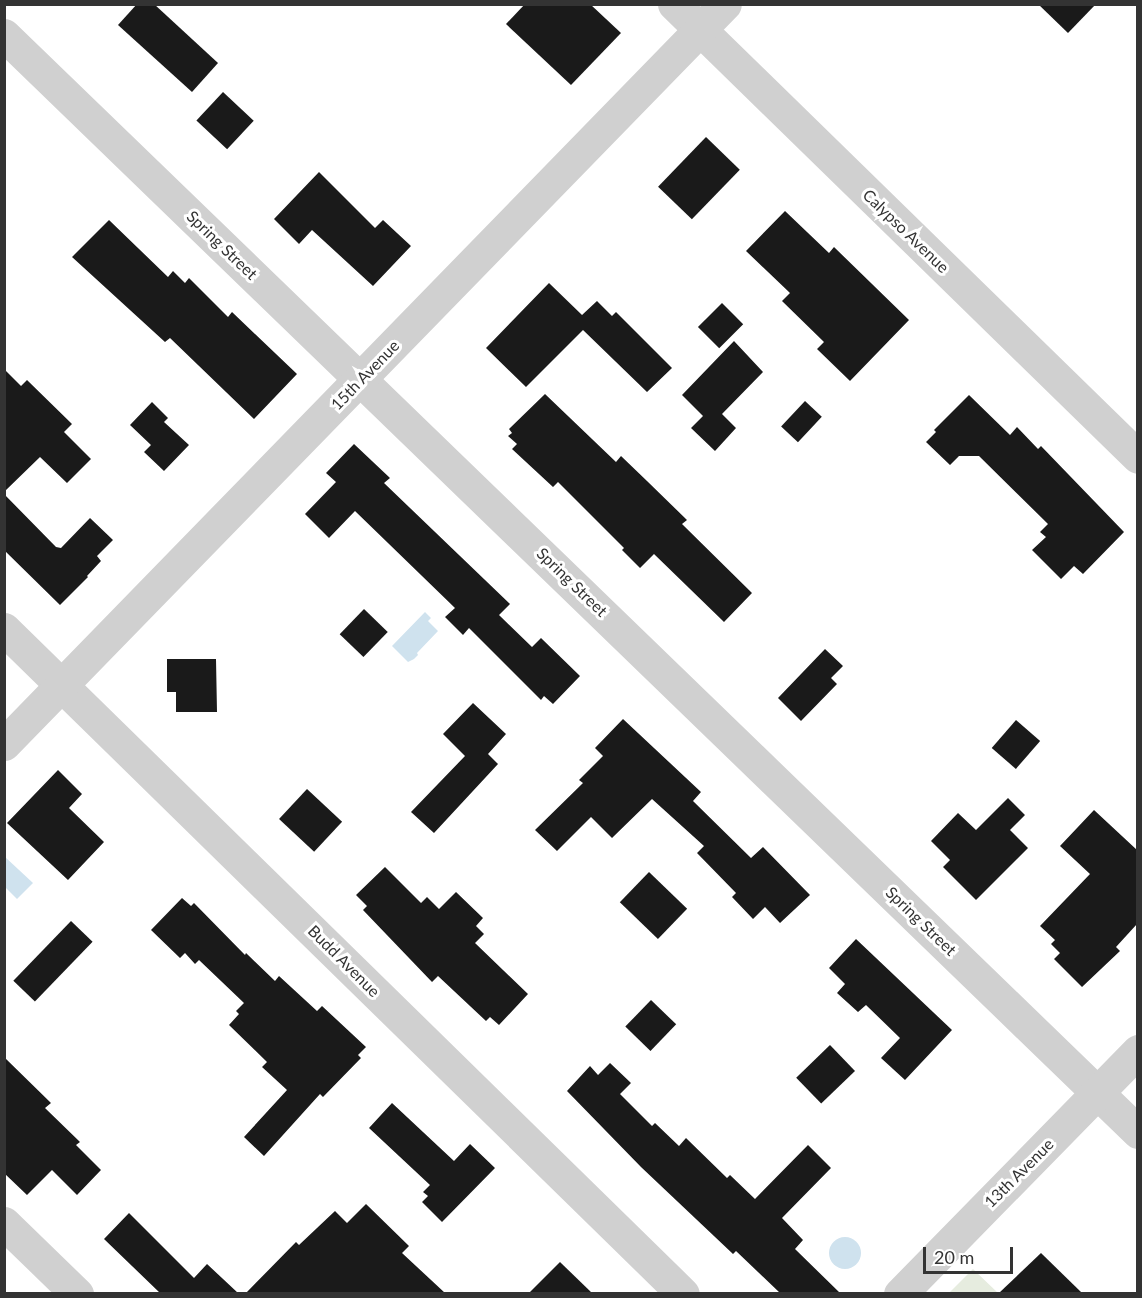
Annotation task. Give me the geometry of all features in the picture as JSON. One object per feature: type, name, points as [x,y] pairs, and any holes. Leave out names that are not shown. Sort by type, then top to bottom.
[{"type":"street","name":"Calypso Avenue","points":[[674,4],[1137,457]]},
{"type":"street","name":"15th Avenue","points":[[4,744],[725,4]]},
{"type":"street","name":"Spring Street","points":[[4,35],[362,378],[1137,1131]]},
{"type":"street","name":"Budd Avenue","points":[[4,629],[683,1293]]},
{"type":"street","name":"13th Avenue","points":[[900,1293],[1137,1051]]},
{"type":"street","points":[[4,1223],[77,1293]]},
{"type":"shaded area","points":[[973,1269],[998,1293],[949,1293]]},
{"type":"water","points":[[425,612],[431,618],[428,621],[438,631],[417,653],[418,655],[408,662],[392,646]]},
{"type":"water","points":[[4,856],[33,883],[17,899],[5,887]]},
{"type":"water","points":[[845,1237],[856,1242],[861,1253],[856,1264],[845,1269],[834,1264],[829,1253],[834,1242]]},
{"type":"building","points":[[137,4],[154,4],[218,63],[192,92],[118,25]]},
{"type":"building","points":[[525,4],[590,4],[621,33],[571,85],[506,24]]},
{"type":"building","points":[[1038,4],[1096,4],[1068,33]]},
{"type":"building","points":[[223,92],[254,121],[227,149],[196,121]]},
{"type":"building","points":[[706,137],[740,170],[692,219],[658,187]]},
{"type":"building","points":[[319,172],[375,228],[383,220],[411,246],[373,286],[312,230],[299,244],[274,219]]},
{"type":"building","points":[[785,211],[829,253],[834,247],[909,320],[850,381],[817,349],[824,342],[782,301],[790,293],[746,251]]},
{"type":"building","points":[[109,220],[168,277],[173,271],[185,283],[189,278],[228,317],[232,312],[297,374],[254,419],[170,338],[165,342],[72,257]]},
{"type":"building","points":[[549,283],[582,315],[597,301],[612,316],[616,312],[672,368],[647,392],[583,330],[526,387],[486,348]]},
{"type":"building","points":[[722,303],[743,324],[719,348],[698,327]]},
{"type":"building","points":[[734,341],[763,372],[722,414],[736,428],[715,451],[691,428],[703,416],[682,395]]},
{"type":"building","points":[[4,369],[21,386],[27,380],[72,424],[64,432],[91,459],[67,483],[40,457],[4,492]]},
{"type":"building","points":[[545,394],[616,462],[621,456],[687,520],[682,524],[752,593],[724,622],[654,554],[640,568],[622,550],[624,548],[558,482],[553,487],[512,449],[517,444],[508,436],[512,433],[509,429]]},
{"type":"building","points":[[969,395],[1010,435],[1017,427],[1038,449],[1041,446],[1124,532],[1083,574],[1074,566],[1061,579],[1032,550],[1046,537],[1040,532],[1048,524],[979,456],[959,456],[950,465],[926,442],[936,432],[934,430]]},
{"type":"building","points":[[805,401],[822,417],[798,442],[781,427]]},
{"type":"building","points":[[152,402],[168,418],[164,422],[189,445],[164,471],[144,452],[151,445],[130,425]]},
{"type":"building","points":[[354,444],[390,478],[384,483],[510,604],[499,615],[532,647],[541,638],[580,676],[553,704],[544,696],[541,700],[469,628],[463,635],[445,617],[455,608],[355,511],[329,538],[305,514],[336,482],[326,473]]},
{"type":"building","points":[[4,494],[56,547],[61,548],[90,518],[113,540],[97,556],[101,561],[88,577],[60,605],[4,550]]},
{"type":"building","points":[[364,609],[388,632],[363,657],[340,634]]},
{"type":"building","points":[[825,649],[843,666],[831,678],[837,684],[801,721],[778,698]]},
{"type":"building","points":[[167,659],[216,659],[217,712],[176,712],[176,692],[167,692]]},
{"type":"building","points":[[473,703],[506,734],[488,754],[498,764],[434,833],[411,812],[465,756],[443,734]]},
{"type":"building","points":[[623,719],[701,792],[693,801],[751,858],[763,847],[810,895],[780,923],[765,907],[753,919],[732,897],[736,893],[697,853],[704,846],[652,799],[612,838],[591,817],[557,851],[535,830],[583,783],[579,780],[603,756],[595,748]]},
{"type":"building","points":[[1016,720],[1040,741],[1016,769],[992,748]]},
{"type":"building","points":[[58,770],[82,794],[69,808],[104,842],[68,880],[7,823]]},
{"type":"building","points":[[307,789],[342,822],[314,852],[279,819]]},
{"type":"building","points":[[1008,798],[1025,815],[1010,830],[1028,848],[976,900],[943,867],[950,860],[931,841],[958,813],[976,830]]},
{"type":"building","points":[[1094,810],[1137,850],[1137,924],[1116,947],[1120,951],[1082,987],[1054,959],[1060,953],[1051,944],[1055,940],[1040,926],[1090,874],[1060,846]]},
{"type":"building","points":[[385,867],[421,903],[427,897],[439,909],[456,892],[483,918],[476,926],[484,934],[475,943],[528,994],[499,1025],[490,1017],[486,1021],[438,976],[432,982],[363,910],[367,906],[356,895]]},
{"type":"building","points":[[649,872],[687,909],[658,939],[620,902]]},
{"type":"building","points":[[182,898],[191,906],[194,903],[245,955],[246,953],[275,981],[279,976],[317,1011],[322,1006],[366,1047],[358,1055],[361,1058],[323,1097],[320,1094],[264,1156],[244,1137],[287,1090],[262,1067],[267,1062],[229,1025],[239,1014],[236,1011],[244,1003],[199,960],[195,964],[185,953],[180,958],[151,930]]},
{"type":"building","points":[[71,921],[93,942],[35,1002],[13,981]]},
{"type":"building","points":[[856,939],[952,1030],[905,1080],[881,1058],[900,1038],[866,1005],[858,1012],[837,993],[845,984],[829,968]]},
{"type":"building","points":[[651,1000],[676,1024],[650,1051],[625,1027]]},
{"type":"building","points":[[830,1045],[855,1071],[821,1104],[796,1078]]},
{"type":"building","points":[[4,1057],[51,1103],[45,1108],[80,1142],[76,1145],[101,1170],[77,1195],[52,1170],[27,1195],[4,1173]]},
{"type":"building","points":[[610,1063],[631,1083],[620,1094],[652,1126],[655,1123],[679,1146],[686,1138],[727,1178],[730,1175],[755,1199],[808,1145],[831,1168],[782,1218],[803,1240],[795,1249],[840,1293],[780,1293],[736,1251],[733,1254],[641,1167],[567,1091],[590,1066],[598,1075]]},
{"type":"building","points":[[392,1103],[454,1161],[470,1144],[495,1168],[442,1222],[422,1202],[428,1196],[423,1192],[430,1185],[369,1128]]},
{"type":"building","points":[[366,1204],[409,1246],[402,1253],[445,1293],[246,1293],[296,1242],[299,1245],[335,1211],[347,1223]]},
{"type":"building","points":[[129,1213],[194,1278],[207,1264],[238,1293],[160,1293],[104,1239]]},
{"type":"building","points":[[1041,1253],[1082,1293],[999,1293]]},
{"type":"building","points":[[560,1262],[592,1293],[529,1293]]}]
